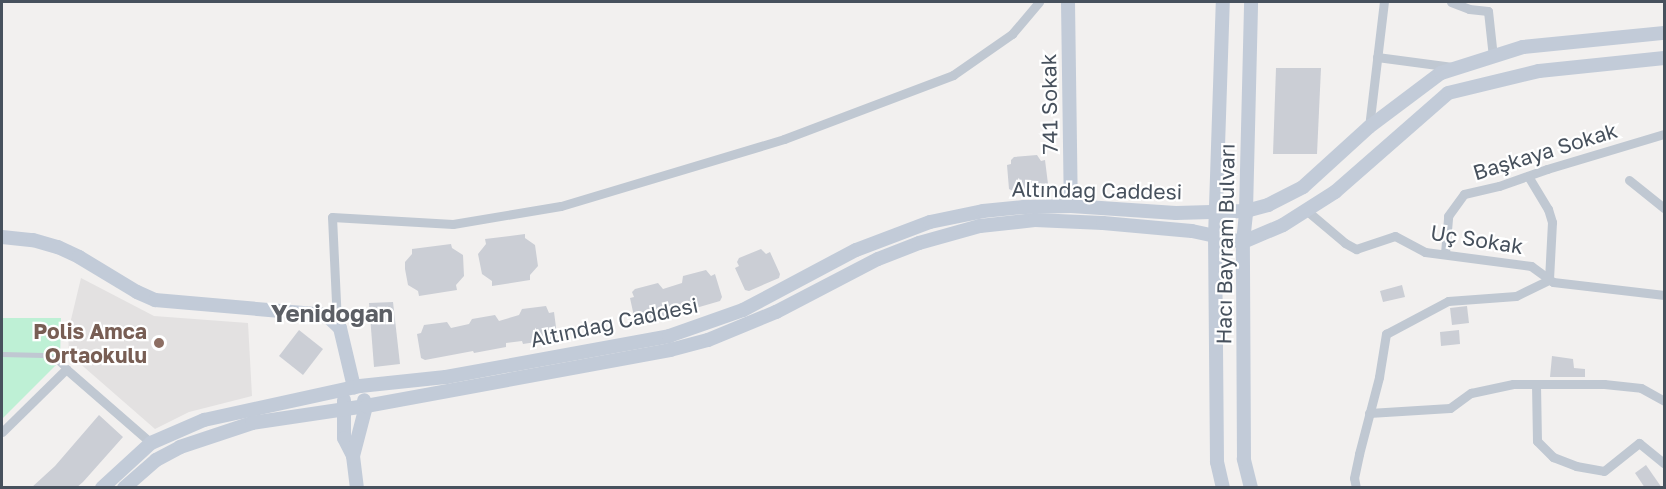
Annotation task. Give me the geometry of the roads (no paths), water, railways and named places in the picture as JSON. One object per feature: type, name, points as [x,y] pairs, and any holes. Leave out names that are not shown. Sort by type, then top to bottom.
[{"type":"main road","name":"741 Sokak","points":[[1068,2],[1071,206]]},
{"type":"main road","name":"Hacı Bayram Bulvarı","points":[[1222,488],[1217,462],[1215,237],[1223,2]]},
{"type":"main road","name":"Hacı Bayram Bulvarı","points":[[1251,2],[1246,211],[1243,242],[1244,459],[1251,488]]},
{"type":"main road","name":"Altındağ Caddesi","points":[[102,488],[151,443],[204,420],[353,388],[446,377],[669,336],[743,310],[856,250],[914,227],[1003,208],[1071,206],[1176,213],[1246,211],[1268,205],[1303,187],[1369,127],[1441,73],[1523,48],[1665,33]]},
{"type":"main road","points":[[1243,242],[1283,225],[1335,192],[1448,93],[1539,71],[1665,58]]},
{"type":"main road","name":"Altındağ Caddesi","points":[[133,484],[156,460],[194,441],[252,423],[366,406],[690,345],[751,323],[878,259],[938,237],[994,223],[1035,220],[1171,228],[1243,242]]},
{"type":"main road","points":[[2,237],[33,240],[58,247],[155,300],[326,315],[337,323],[344,340],[353,388],[366,406],[353,456]]},
{"type":"main road","points":[[353,388],[343,409],[344,438],[353,456],[357,488]]},
{"type":"street","points":[[337,323],[332,217],[453,224],[561,206],[773,142],[953,75],[1011,34],[1039,2]]},
{"type":"street","points":[[1369,127],[1384,2]]},
{"type":"street","points":[[1451,2],[1468,9],[1489,6],[1493,57]]},
{"type":"street","points":[[1377,57],[1457,68]]},
{"type":"street","name":"Başkaya Sokak","points":[[1444,253],[1448,216],[1464,194],[1499,186],[1665,134]]},
{"type":"street","points":[[1528,176],[1548,209],[1552,222],[1550,280]]},
{"type":"street","points":[[1629,180],[1665,208]]},
{"type":"street","name":"Uç Sokak","points":[[1306,210],[1356,249],[1395,236],[1425,252],[1531,266],[1550,280]]},
{"type":"street","points":[[1356,488],[1354,478],[1379,377],[1386,334],[1448,302],[1516,296],[1550,280],[1665,295]]},
{"type":"street","points":[[3,430],[66,369],[151,443]]},
{"type":"street","points":[[1369,413],[1450,408],[1471,393],[1513,384],[1604,384],[1641,388],[1665,400]]},
{"type":"street","points":[[1536,384],[1537,441],[1553,457],[1576,466],[1604,471],[1639,442],[1665,463]]},
{"type":"lane","points":[[2,354],[43,355],[54,358],[66,369]]},
{"type":"place","name":"Polis Amca Ortaokulu","points":[[159,343]]},
{"type":"district","name":"Yenidoğan","points":[[332,313]]}]
